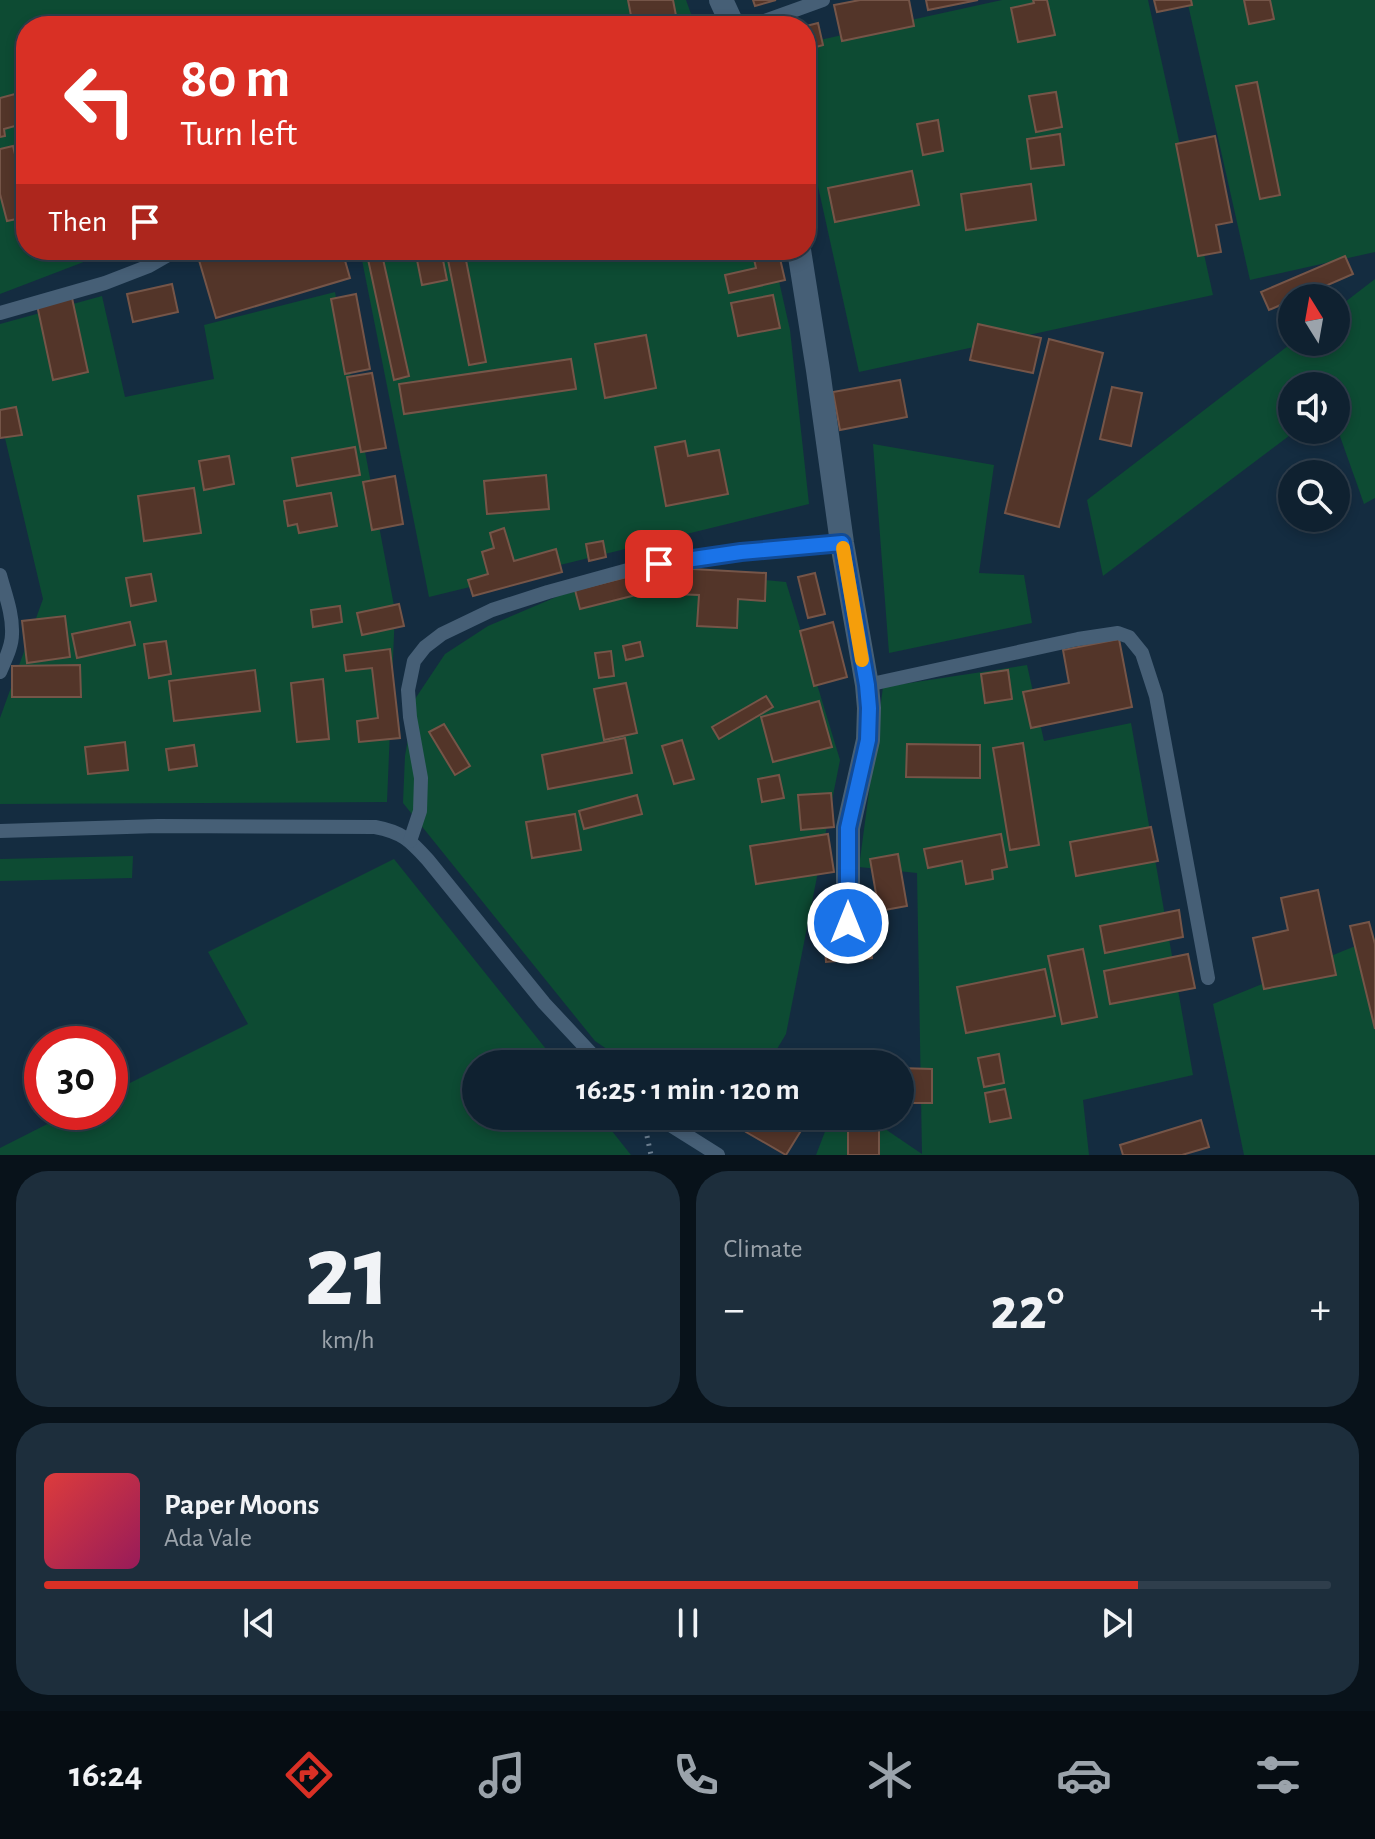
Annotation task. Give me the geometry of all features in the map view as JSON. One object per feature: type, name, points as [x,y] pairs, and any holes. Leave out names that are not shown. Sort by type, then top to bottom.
[{"type":"street","points":[[801,260],[869,708],[868,740],[848,828],[848,923]]},
{"type":"lane","points":[[779,16],[823,0]]},
{"type":"lane","points":[[0,313],[105,283],[160,260]]},
{"type":"lane","points":[[410,841],[420,811],[421,778],[408,690],[414,661],[425,647],[442,634],[492,610],[635,568],[741,552],[842,543]]},
{"type":"lane","points":[[0,575],[12,634],[0,672]]},
{"type":"lane","points":[[867,685],[1078,639],[1118,633],[1129,637],[1142,653],[1156,696],[1208,978]]},
{"type":"lane","points":[[0,831],[158,826],[375,827],[393,831],[410,841],[428,860],[544,1003],[588,1050]]},
{"type":"lane","points":[[678,1130],[718,1155]]},
{"type":"green space","points":[[0,0],[686,0],[692,16],[16,16],[16,260],[89,260],[0,294]]},
{"type":"green space","points":[[1002,0],[1148,0],[1213,295],[859,372],[816,177],[816,41]]},
{"type":"green space","points":[[1187,0],[1375,0],[1375,252],[1250,280]]},
{"type":"green space","points":[[362,260],[774,260],[790,330],[809,504],[429,597]]},
{"type":"green space","points":[[1375,279],[1375,498],[1364,504],[1343,444],[1350,444],[1350,372],[1278,372],[1278,444],[1103,576],[1087,500],[1278,354],[1278,356],[1350,356],[1350,298]]},
{"type":"green space","points":[[335,292],[395,611],[387,802],[0,804],[0,718],[43,599],[0,417],[0,324],[102,296],[125,397],[214,379],[204,325]]},
{"type":"green space","points":[[873,444],[994,465],[979,573],[1024,575],[1032,623],[889,653]]},
{"type":"green space","points":[[663,571],[786,582],[840,760],[786,1034],[776,1050],[608,1050],[595,1041],[403,803],[405,756],[415,699],[445,654],[488,626],[561,595]]},
{"type":"green space","points":[[1027,665],[1044,741],[1131,723],[1193,1075],[1083,1100],[1089,1155],[816,1155],[826,1130],[887,1130],[922,1154],[917,873],[859,867],[883,687]]},
{"type":"green space","points":[[133,856],[132,878],[0,881],[0,859]]},
{"type":"green space","points":[[394,859],[547,1050],[462,1050],[462,1130],[611,1130],[631,1155],[0,1155],[0,1148],[36,1130],[128,1130],[128,1084],[248,1024],[208,952]]},
{"type":"green space","points":[[1375,938],[1375,1155],[1244,1155],[1213,1004]]},
{"type":"building","points":[[628,0],[673,0],[676,16],[631,16]]},
{"type":"building","points":[[753,0],[776,0],[755,6]]},
{"type":"building","points":[[860,0],[909,0],[914,26],[842,41],[834,5]]},
{"type":"building","points":[[926,0],[978,0],[928,10]]},
{"type":"building","points":[[1033,0],[1047,0],[1055,35],[1018,42],[1011,8],[1034,3]]},
{"type":"building","points":[[1154,0],[1191,0],[1192,5],[1157,12]]},
{"type":"building","points":[[1244,0],[1270,0],[1274,19],[1249,24]]},
{"type":"building","points":[[816,24],[823,45],[816,47]]},
{"type":"building","points":[[1257,82],[1280,195],[1260,199],[1236,86]]},
{"type":"building","points":[[1056,92],[1062,127],[1036,132],[1029,96]]},
{"type":"building","points":[[16,94],[16,126],[4,129],[5,136],[0,137],[0,98]]},
{"type":"building","points":[[938,120],[943,151],[923,155],[917,124]]},
{"type":"building","points":[[1060,134],[1064,165],[1031,169],[1027,139]]},
{"type":"building","points":[[1215,136],[1232,222],[1216,225],[1221,252],[1198,256],[1176,144]]},
{"type":"building","points":[[13,146],[16,158],[16,219],[7,221],[0,194],[0,149]]},
{"type":"building","points":[[912,171],[919,205],[835,222],[828,188]]},
{"type":"building","points":[[1031,184],[1036,220],[966,230],[961,194]]},
{"type":"building","points":[[1345,256],[1353,274],[1330,284],[1280,284]]},
{"type":"building","points":[[199,260],[345,260],[350,278],[216,318]]},
{"type":"building","points":[[368,260],[383,260],[409,376],[394,380]]},
{"type":"building","points":[[417,260],[443,260],[447,280],[422,285]]},
{"type":"building","points":[[448,260],[466,260],[486,362],[469,365]]},
{"type":"building","points":[[754,260],[780,260],[785,280],[729,293],[725,275],[756,268]]},
{"type":"building","points":[[172,284],[178,312],[133,322],[127,294]]},
{"type":"building","points":[[1278,285],[1278,306],[1269,310],[1261,292]]},
{"type":"building","points":[[356,294],[370,369],[345,374],[331,299]]},
{"type":"building","points":[[773,295],[780,328],[738,336],[731,303]]},
{"type":"building","points":[[72,298],[88,372],[53,380],[37,305]]},
{"type":"building","points":[[978,324],[1041,338],[1033,373],[970,360]]},
{"type":"building","points":[[646,335],[656,388],[605,398],[595,344]]},
{"type":"building","points":[[1049,339],[1103,353],[1059,527],[1005,513]]},
{"type":"building","points":[[571,359],[576,389],[404,414],[399,384]]},
{"type":"building","points":[[372,373],[386,448],[361,452],[347,377]]},
{"type":"building","points":[[900,380],[907,417],[840,430],[833,392]]},
{"type":"building","points":[[1112,387],[1142,393],[1131,446],[1100,439]]},
{"type":"building","points":[[16,407],[22,435],[0,438],[0,410]]},
{"type":"building","points":[[685,441],[688,456],[719,450],[728,494],[666,506],[655,447]]},
{"type":"building","points":[[355,447],[360,475],[297,486],[292,458]]},
{"type":"building","points":[[229,456],[234,484],[204,490],[199,461]]},
{"type":"building","points":[[546,475],[549,509],[487,514],[484,481]]},
{"type":"building","points":[[395,476],[403,524],[372,530],[363,482]]},
{"type":"building","points":[[194,488],[201,533],[144,541],[138,496]]},
{"type":"building","points":[[331,493],[337,526],[299,533],[297,524],[288,526],[284,501]]},
{"type":"building","points":[[504,528],[514,561],[556,549],[562,572],[473,596],[468,580],[488,574],[482,552],[494,548],[490,533]]},
{"type":"building","points":[[603,541],[606,557],[589,561],[586,544]]},
{"type":"building","points":[[674,568],[766,573],[765,601],[738,599],[737,628],[697,626],[699,595],[672,594]]},
{"type":"building","points":[[647,572],[652,591],[580,609],[575,590]]},
{"type":"building","points":[[815,573],[825,614],[808,618],[798,577]]},
{"type":"building","points":[[151,574],[156,601],[131,606],[126,578]]},
{"type":"building","points":[[399,604],[404,626],[362,635],[357,613]]},
{"type":"building","points":[[340,606],[342,622],[313,627],[311,610]]},
{"type":"building","points":[[65,616],[70,657],[27,663],[22,621]]},
{"type":"building","points":[[130,622],[135,645],[77,658],[72,634]]},
{"type":"building","points":[[833,622],[847,677],[814,686],[800,631]]},
{"type":"building","points":[[1119,639],[1132,707],[1031,728],[1023,692],[1069,683],[1063,650]]},
{"type":"building","points":[[166,641],[171,674],[149,678],[144,644]]},
{"type":"building","points":[[640,642],[643,656],[626,660],[623,646]]},
{"type":"building","points":[[390,649],[400,738],[359,742],[357,721],[378,718],[372,668],[346,671],[344,655]]},
{"type":"building","points":[[611,651],[614,676],[599,678],[595,653]]},
{"type":"building","points":[[80,665],[81,697],[12,697],[12,666]]},
{"type":"building","points":[[255,670],[260,711],[174,721],[169,681]]},
{"type":"building","points":[[1008,670],[1012,699],[985,703],[981,674]]},
{"type":"building","points":[[323,679],[329,739],[297,742],[291,683]]},
{"type":"building","points":[[626,683],[637,733],[604,740],[594,689]]},
{"type":"building","points":[[766,696],[773,707],[719,739],[712,727]]},
{"type":"building","points":[[819,701],[832,747],[773,762],[761,717]]},
{"type":"building","points":[[444,724],[470,766],[455,775],[429,732]]},
{"type":"building","points":[[625,738],[632,773],[548,789],[542,755]]},
{"type":"building","points":[[682,740],[694,779],[674,784],[662,746]]},
{"type":"building","points":[[125,742],[128,770],[88,774],[85,747]]},
{"type":"building","points":[[1023,743],[1039,845],[1010,850],[993,748]]},
{"type":"building","points":[[907,744],[980,745],[980,778],[906,777]]},
{"type":"building","points":[[194,745],[197,766],[169,770],[166,749]]},
{"type":"building","points":[[779,775],[784,798],[762,802],[758,779]]},
{"type":"building","points":[[831,793],[834,827],[801,830],[798,795]]},
{"type":"building","points":[[637,795],[642,814],[584,829],[579,811]]},
{"type":"building","points":[[575,814],[581,850],[532,858],[526,822]]},
{"type":"building","points":[[1151,827],[1158,861],[1076,876],[1070,842]]},
{"type":"building","points":[[828,834],[834,872],[756,884],[750,846]]},
{"type":"building","points":[[1001,834],[1007,867],[992,870],[993,879],[966,884],[962,861],[928,868],[924,849]]},
{"type":"building","points":[[898,854],[907,906],[879,911],[870,859]]},
{"type":"building","points":[[1318,890],[1336,975],[1264,989],[1253,938],[1288,930],[1281,898]]},
{"type":"building","points":[[1179,910],[1183,937],[1105,953],[1100,926]]},
{"type":"building","points":[[1369,922],[1375,944],[1375,1029],[1350,926]]},
{"type":"building","points":[[870,930],[872,958],[826,962],[824,933]]},
{"type":"building","points":[[1083,949],[1097,1017],[1062,1024],[1048,956]]},
{"type":"building","points":[[1188,954],[1195,988],[1110,1004],[1104,971]]},
{"type":"building","points":[[1045,969],[1055,1016],[966,1033],[957,987]]},
{"type":"building","points":[[999,1054],[1004,1083],[984,1087],[978,1058]]},
{"type":"building","points":[[914,1068],[932,1069],[932,1103],[914,1103]]},
{"type":"building","points":[[1005,1089],[1011,1118],[990,1122],[985,1093]]},
{"type":"building","points":[[1201,1120],[1209,1147],[1182,1155],[1123,1155],[1120,1145]]},
{"type":"building","points":[[747,1130],[801,1130],[786,1155]]},
{"type":"building","points":[[848,1130],[879,1130],[879,1155],[848,1155]]},
{"type":"slow traffic","points":[[843,548],[862,660]]},
{"type":"route","points":[[659,564],[741,552],[842,543],[869,708],[868,740],[848,828],[848,923]]}]
